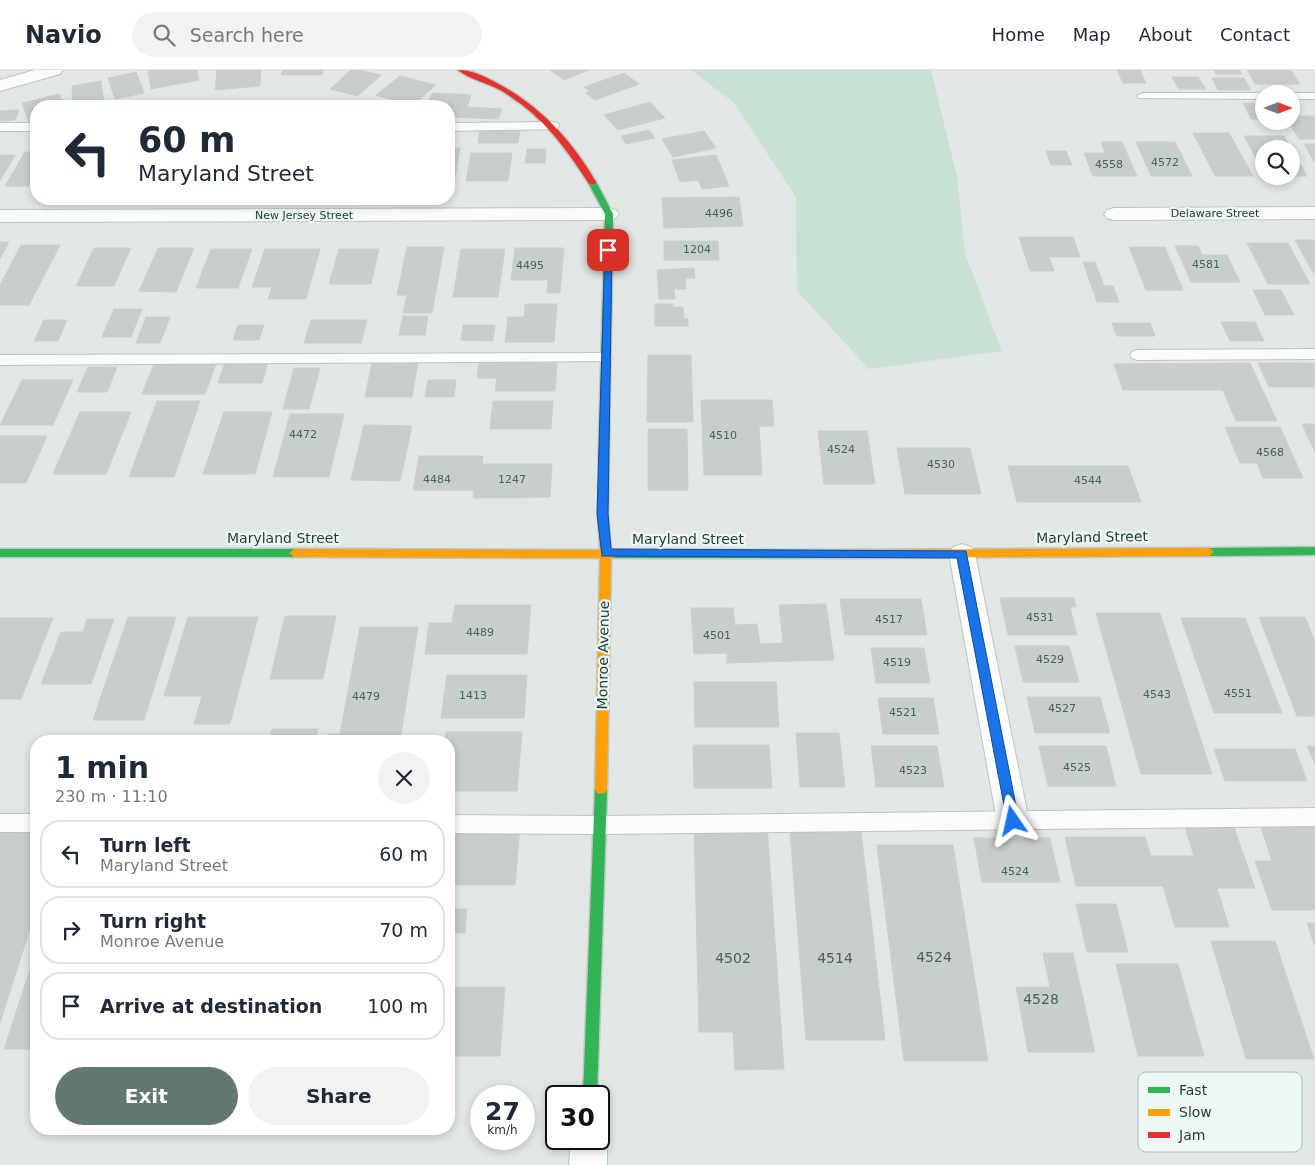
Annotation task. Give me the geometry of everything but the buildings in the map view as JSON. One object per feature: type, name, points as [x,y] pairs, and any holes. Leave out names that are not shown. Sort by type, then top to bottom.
[{"type":"street","points":[[0,86],[54,70]]},
{"type":"street","points":[[462,70],[478,76],[533,109],[553,126],[583,165],[609,214]]},
{"type":"street","name":"Delaware Street","points":[[1114,214],[1315,213]]},
{"type":"street","name":"New Jersey Street","points":[[0,216],[609,214]]},
{"type":"street","name":"Monroe Avenue","points":[[590,1085],[600,825],[606,553],[602,514],[609,214]]},
{"type":"street","name":"Maryland Street","points":[[0,553],[962,554],[1315,551]]},
{"type":"street","points":[[962,554],[1013,821]]},
{"type":"street","points":[[588,1150],[588,1165]]},
{"type":"lane","points":[[1144,96],[1255,96]]},
{"type":"lane","points":[[1300,96],[1315,96]]},
{"type":"lane","points":[[455,127],[553,126]]},
{"type":"lane","points":[[0,127],[30,127]]},
{"type":"lane","points":[[1137,356],[1315,354]]},
{"type":"lane","points":[[0,360],[606,358]]},
{"type":"lane","points":[[455,824],[600,825],[1315,818]]},
{"type":"lane","points":[[0,823],[30,823]]},
{"type":"green space","points":[[691,70],[931,70],[957,177],[965,253],[1002,351],[869,369],[797,291],[796,197],[733,102]]},
{"type":"traffic: fast","points":[[592,182],[609,214],[604,444]]},
{"type":"traffic: fast","points":[[1209,552],[1315,551]]},
{"type":"traffic: fast","points":[[0,553],[294,553]]},
{"type":"traffic: fast","points":[[613,554],[845,554]]},
{"type":"traffic: fast","points":[[590,1085],[601,789]]},
{"type":"traffic: slow","points":[[601,789],[606,553],[603,515],[604,444]]},
{"type":"traffic: slow","points":[[845,554],[1209,552]]},
{"type":"traffic: slow","points":[[294,553],[613,554]]},
{"type":"traffic: jam","points":[[462,70],[502,89],[538,114],[568,145],[592,182]]},
{"type":"route","points":[[608,250],[602,514],[606,553],[962,554],[1013,821]]}]
